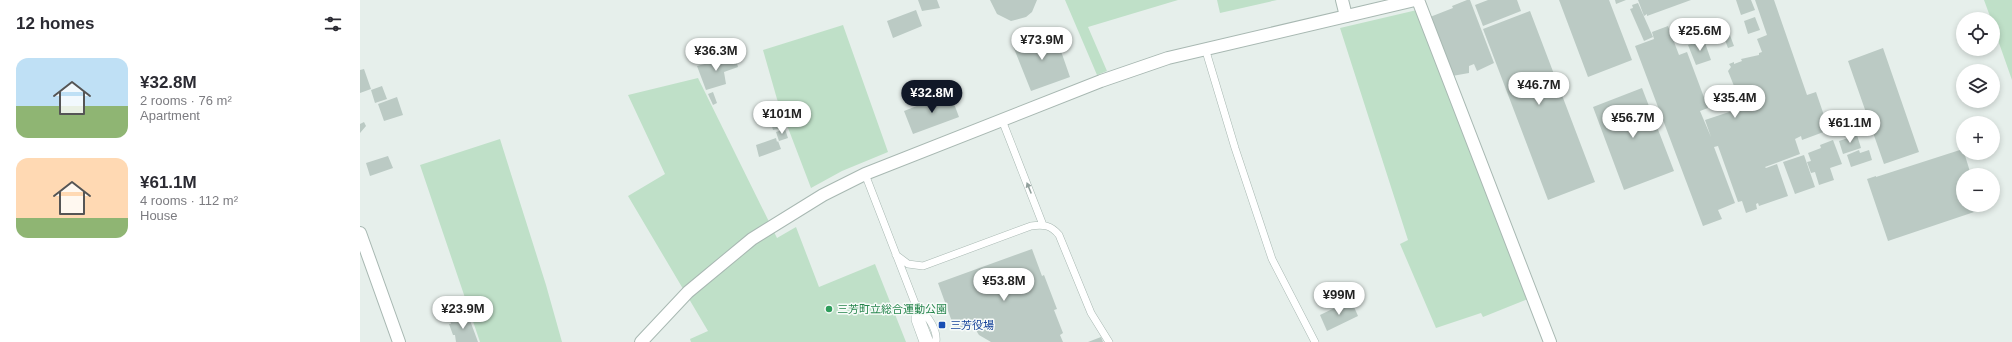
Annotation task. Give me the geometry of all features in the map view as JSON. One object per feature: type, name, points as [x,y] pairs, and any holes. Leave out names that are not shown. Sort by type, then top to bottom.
[{"type":"street","points":[[1342,0],[1346,16]]},
{"type":"street","points":[[641,342],[688,292],[752,239],[823,195],[865,174],[1101,81],[1168,58],[1205,48],[1416,0],[1550,342]]},
{"type":"street","points":[[360,233],[399,342]]},
{"type":"lane","points":[[1205,48],[1235,148],[1272,260],[1315,342]]},
{"type":"lane","points":[[1002,120],[1043,225]]},
{"type":"lane","points":[[865,174],[930,342]]},
{"type":"lane","points":[[896,255],[908,264],[923,266],[1031,226],[1043,225],[1054,228],[1059,235],[1091,313],[1109,342]]},
{"type":"lane","points":[[915,303],[915,320],[923,342]]},
{"type":"lane","points":[[915,303],[927,315],[936,337],[936,342]]},
{"type":"green space","points":[[1065,0],[1178,0],[1088,27],[1107,71],[1097,75]]},
{"type":"green space","points":[[1217,0],[1277,0],[1220,13]]},
{"type":"green space","points":[[1984,0],[2012,0],[2012,80],[2000,46],[2000,12],[1988,12]]},
{"type":"green space","points":[[1417,10],[1528,299],[1483,317],[1481,313],[1436,328],[1400,244],[1408,240],[1340,28]]},
{"type":"green space","points":[[843,25],[888,152],[842,171],[811,188],[777,99],[763,50]]},
{"type":"green space","points":[[698,78],[777,238],[796,227],[819,287],[875,264],[906,342],[691,342],[690,339],[708,331],[628,196],[665,174],[628,95]]},
{"type":"green space","points":[[500,139],[546,285],[562,342],[480,342],[420,165]]},
{"type":"building","points":[[918,0],[937,0],[940,8],[922,11]]},
{"type":"building","points":[[990,0],[1037,0],[1032,12],[1026,17],[1011,21],[997,14]]},
{"type":"building","points":[[1470,0],[1494,63],[1477,71],[1474,64],[1469,66],[1469,73],[1452,76],[1430,17],[1453,8],[1452,6]]},
{"type":"building","points":[[1488,0],[1517,0],[1521,11],[1483,26],[1475,5]]},
{"type":"building","points":[[1559,0],[1609,0],[1632,60],[1588,77]]},
{"type":"building","points":[[1615,0],[1626,0],[1616,4]]},
{"type":"building","points":[[1638,0],[1691,0],[1644,16]]},
{"type":"building","points":[[1736,0],[1751,0],[1755,10],[1741,15]]},
{"type":"building","points":[[1755,0],[1774,0],[1807,95],[1816,92],[1829,130],[1802,140],[1801,136],[1795,139],[1800,154],[1765,167],[1766,168],[1777,164],[1788,196],[1759,206],[1758,203],[1756,204],[1757,209],[1746,213],[1742,201],[1738,202],[1718,146],[1714,147],[1735,203],[1718,210],[1722,219],[1703,226],[1635,46],[1654,39],[1652,32],[1668,26],[1679,55],[1687,52],[1708,108],[1700,111],[1711,137],[1705,120],[1741,108],[1740,103],[1735,105],[1729,87],[1734,86],[1728,71],[1731,67],[1729,64],[1734,62],[1734,64],[1742,61],[1741,59],[1759,55],[1759,53],[1762,52],[1757,39],[1767,35]]},
{"type":"building","points":[[1638,3],[1653,37],[1644,41],[1630,9],[1633,8],[1632,5]]},
{"type":"building","points":[[916,10],[922,26],[893,38],[887,21]]},
{"type":"building","points":[[1530,11],[1595,182],[1548,200],[1483,29]]},
{"type":"building","points":[[1755,17],[1760,30],[1748,34],[1744,21]]},
{"type":"building","points":[[1728,30],[1734,46],[1728,48],[1722,32]]},
{"type":"building","points":[[1054,31],[1070,77],[1031,91],[1013,46]]},
{"type":"building","points":[[1704,40],[1711,60],[1696,65],[1688,45]]},
{"type":"building","points":[[1883,48],[1919,152],[1884,164],[1848,61]]},
{"type":"building","points":[[735,56],[738,67],[724,72],[726,84],[706,90],[697,66]]},
{"type":"building","points":[[364,69],[371,89],[360,93],[360,70]]},
{"type":"building","points":[[382,86],[387,99],[375,103],[371,90]]},
{"type":"building","points":[[1642,88],[1674,171],[1624,190],[1593,107]]},
{"type":"building","points":[[713,92],[717,103],[713,105],[708,94]]},
{"type":"building","points":[[950,93],[959,117],[913,134],[904,111]]},
{"type":"building","points":[[397,97],[403,115],[384,121],[378,104]]},
{"type":"building","points":[[779,108],[782,117],[762,125],[758,115]]},
{"type":"building","points":[[781,119],[784,128],[773,130],[771,123]]},
{"type":"building","points":[[364,122],[366,126],[360,133],[360,124]]},
{"type":"building","points":[[785,129],[788,138],[779,141],[776,132]]},
{"type":"building","points":[[1857,135],[1861,148],[1843,154],[1839,141]]},
{"type":"building","points":[[776,138],[781,149],[759,157],[756,145]]},
{"type":"building","points":[[1833,140],[1842,164],[1830,168],[1834,180],[1819,185],[1815,172],[1811,173],[1807,162],[1811,161],[1808,153],[1821,148],[1820,145]]},
{"type":"building","points":[[1859,150],[1860,153],[1869,150],[1872,160],[1851,167],[1847,155]]},
{"type":"building","points":[[1956,151],[1956,160],[1966,160],[1969,168],[1956,168],[1956,212],[1974,212],[1888,241],[1867,179]]},
{"type":"building","points":[[1804,155],[1815,187],[1795,194],[1783,162]]},
{"type":"building","points":[[388,156],[393,168],[370,176],[366,163]]},
{"type":"building","points":[[1032,249],[1057,309],[1054,310],[1063,333],[1060,335],[1063,342],[991,342],[979,335],[972,324],[955,330],[938,283]]},
{"type":"building","points":[[1351,300],[1358,316],[1327,331],[1320,315]]},
{"type":"building","points":[[468,315],[478,342],[456,342],[455,335],[453,335],[449,324],[451,324],[450,321]]},
{"type":"building","points":[[1101,337],[1103,342],[1088,342]]},
{"type":"place","name":"三芳町立総合運動公園","points":[[829,309]]},
{"type":"place","name":"三芳役場","points":[[942,325]]}]
